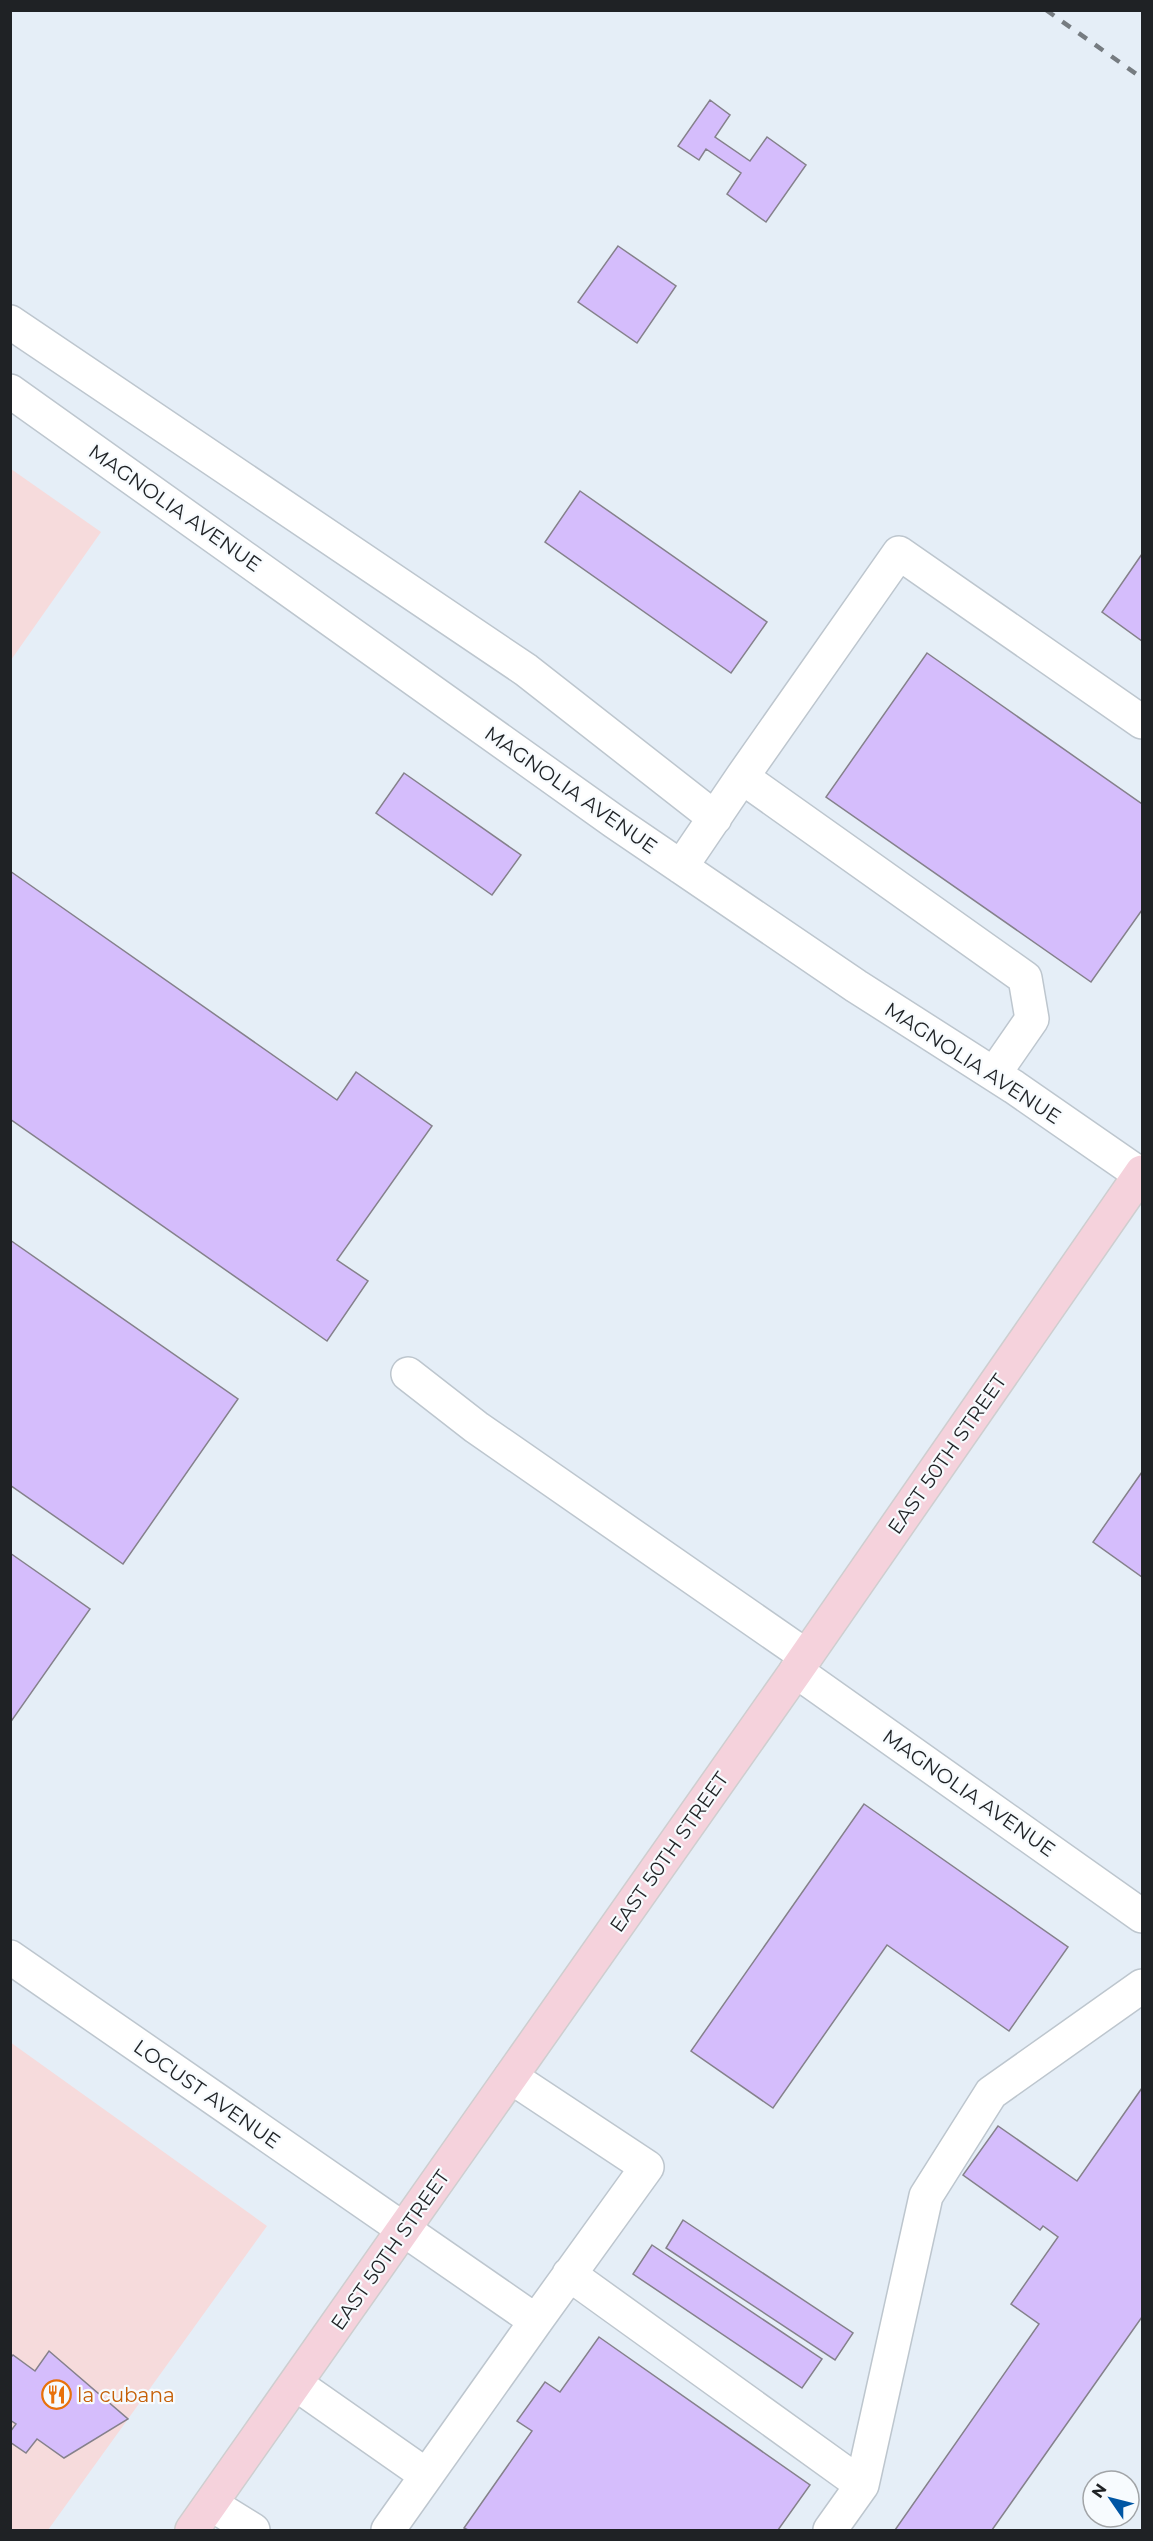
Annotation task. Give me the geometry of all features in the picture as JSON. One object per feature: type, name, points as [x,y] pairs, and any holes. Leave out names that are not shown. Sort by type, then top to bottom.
[{"type":"main road","name":"EAST 50TH STREET","points":[[192,2530],[511,2078],[1142,1174]]},
{"type":"street","points":[[10,322],[526,670],[715,818]]},
{"type":"street","name":"MAGNOLIA AVENUE","points":[[10,391],[681,867],[856,986],[994,1074],[1142,1174]]},
{"type":"street","points":[[681,867],[899,553],[1143,722]]},
{"type":"street","points":[[742,777],[1025,978],[1032,1019],[994,1074]]},
{"type":"street","name":"MAGNOLIA AVENUE","points":[[408,1374],[476,1427],[801,1663],[1143,1916]]},
{"type":"street","name":"LOCUST AVENUE","points":[[10,1957],[536,2321]]},
{"type":"street","points":[[830,2530],[862,2485],[926,2196],[991,2093],[1143,1986]]},
{"type":"street","points":[[388,2530],[647,2168],[511,2078]]},
{"type":"street","points":[[569,2274],[862,2485]]},
{"type":"street","points":[[296,2384],[426,2475]]},
{"type":"street","points":[[211,2504],[253,2530]]},
{"type":"shaded area","points":[[11,469],[101,532],[11,660]]},
{"type":"shaded area","points":[[10,2042],[267,2226],[48,2530],[11,2530]]},
{"type":"building","points":[[710,100],[730,115],[715,137],[750,161],[767,137],[806,165],[766,222],[727,194],[741,173],[706,149],[699,160],[678,146]]},
{"type":"building","points":[[618,246],[676,286],[637,343],[578,302]]},
{"type":"building","points":[[580,491],[767,622],[731,673],[545,542]]},
{"type":"building","points":[[1142,554],[1142,641],[1102,612]]},
{"type":"building","points":[[927,653],[1142,804],[1142,910],[1091,982],[826,797]]},
{"type":"building","points":[[404,773],[521,855],[492,895],[376,813]]},
{"type":"building","points":[[10,871],[337,1100],[356,1072],[432,1126],[337,1260],[368,1281],[327,1341],[10,1119]]},
{"type":"building","points":[[10,1240],[238,1399],[123,1564],[10,1485]]},
{"type":"building","points":[[1142,1472],[1142,1577],[1093,1542]]},
{"type":"building","points":[[10,1553],[90,1609],[10,1723]]},
{"type":"building","points":[[864,1804],[1068,1947],[1009,2031],[887,1945],[773,2108],[691,2051]]},
{"type":"building","points":[[1142,2088],[1142,2317],[992,2530],[895,2530],[1039,2324],[1011,2304],[1058,2237],[1043,2226],[1040,2230],[963,2175],[998,2126],[1077,2181]]},
{"type":"building","points":[[683,2220],[853,2333],[835,2360],[666,2248]]},
{"type":"building","points":[[652,2245],[822,2359],[802,2388],[633,2274]]},
{"type":"building","points":[[599,2337],[810,2485],[778,2530],[468,2530],[464,2528],[532,2431],[517,2421],[545,2382],[560,2392]]},
{"type":"building","name":"la cubana","points":[[49,2351],[128,2419],[64,2458],[37,2439],[26,2453],[10,2442],[10,2432],[16,2424],[10,2420],[10,2358],[13,2355],[35,2371]]},
{"type":"railway","points":[[1046,10],[1142,78]]},
{"type":"place","name":"la cubana","points":[[56,2395]]}]
